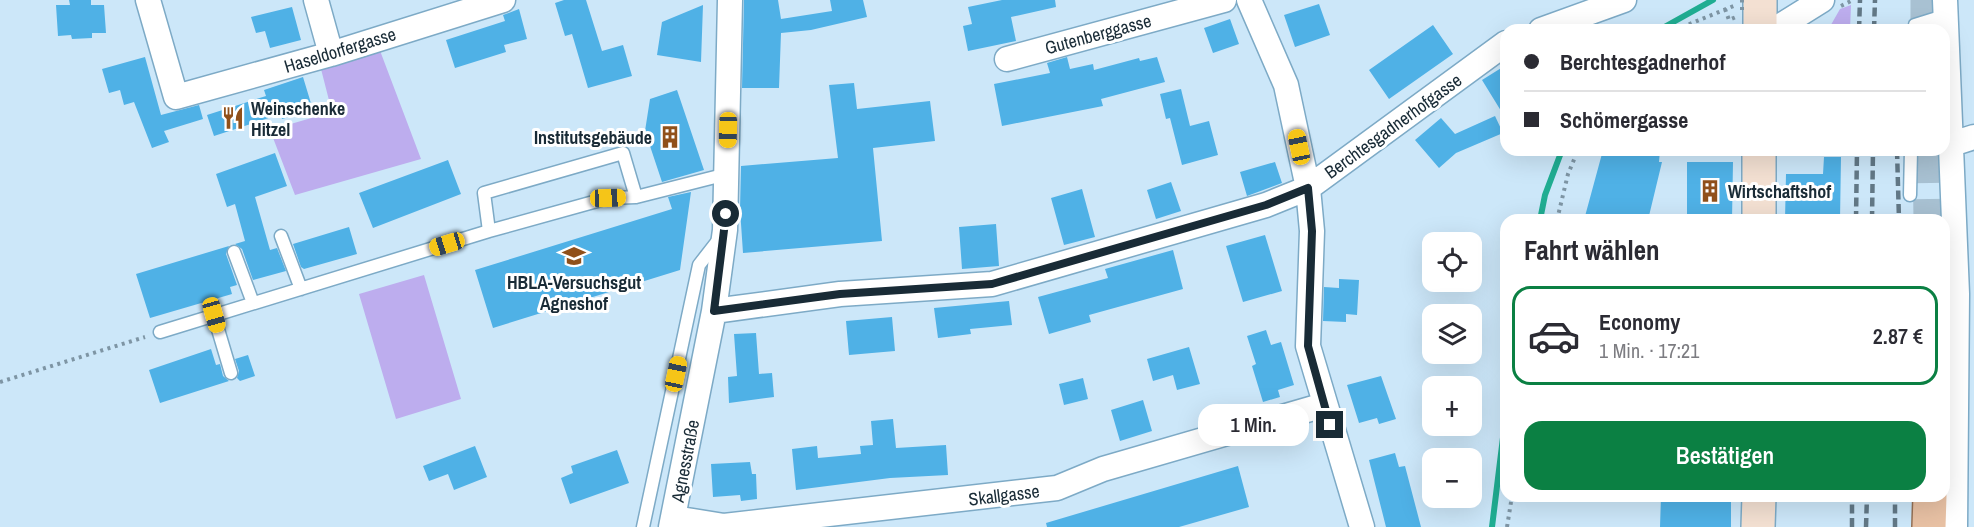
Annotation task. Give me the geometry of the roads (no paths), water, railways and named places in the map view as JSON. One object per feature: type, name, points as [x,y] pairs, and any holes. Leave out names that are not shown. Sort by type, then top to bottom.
[{"type":"main road","points":[[1929,527],[1930,502]]},
{"type":"street","name":"Haseldorfergasse","points":[[148,0],[176,97],[331,54],[503,0]]},
{"type":"street","points":[[316,0],[331,54]]},
{"type":"street","name":"Agnesstraße","points":[[672,523],[714,311],[725,230],[730,0]]},
{"type":"street","name":"Gutenberggasse","points":[[1007,59],[1224,0]]},
{"type":"street","points":[[1249,0],[1286,85],[1308,188],[1312,231],[1308,346],[1362,527]]},
{"type":"street","points":[[1558,24],[1624,0]]},
{"type":"street","points":[[1756,13],[1822,0]]},
{"type":"street","points":[[1946,8],[1948,24]]},
{"type":"street","points":[[1950,39],[1963,141],[1963,294],[1955,527]]},
{"type":"street","name":"Berchtesgadnerhofgasse","points":[[714,311],[840,294],[992,284],[1266,205],[1308,188],[1500,47]]},
{"type":"street","points":[[1759,156],[1759,214]]},
{"type":"street","name":"Skallgasse","points":[[672,523],[724,526],[1057,488],[1103,469],[1324,405]]},
{"type":"street","points":[[1758,527],[1759,502]]},
{"type":"lane","points":[[1917,24],[1946,8]]},
{"type":"lane","points":[[489,231],[484,193],[623,153],[636,197]]},
{"type":"lane","points":[[1910,195],[1911,156]]},
{"type":"lane","points":[[160,332],[489,231],[608,198],[636,197],[727,174]]},
{"type":"lane","points":[[643,527],[699,265],[725,230]]},
{"type":"lane","points":[[281,236],[301,289]]},
{"type":"lane","points":[[234,252],[254,303]]},
{"type":"lane","points":[[214,315],[231,373]]},
{"type":"waterway","points":[[1670,24],[1713,0]]},
{"type":"waterway","points":[[1541,214],[1545,195],[1560,156]]},
{"type":"waterway","points":[[1492,527],[1500,462]]},
{"type":"tunnel","points":[[1927,0],[1927,24]]},
{"type":"tunnel","points":[[1929,156],[1930,214]]},
{"type":"railway","points":[[1859,24],[1860,0]]},
{"type":"railway","points":[[1874,24],[1875,0]]},
{"type":"railway","points":[[1856,214],[1857,156]]},
{"type":"railway","points":[[1872,214],[1873,156]]},
{"type":"railway","points":[[1897,156],[1899,214]]},
{"type":"railway","points":[[1852,502],[1852,527]]},
{"type":"railway","points":[[1866,527],[1867,502]]},
{"type":"railway","points":[[1895,502],[1895,527]]},
{"type":"place","name":"Weinschenke Hitzel","points":[[233,118]]},
{"type":"place","name":"Institutsgebäude","points":[[670,137]]},
{"type":"place","name":"Wirtschaftshof","points":[[1710,191]]},
{"type":"place","name":"HBLA-Versuchsgut Agneshof","points":[[574,256]]}]
